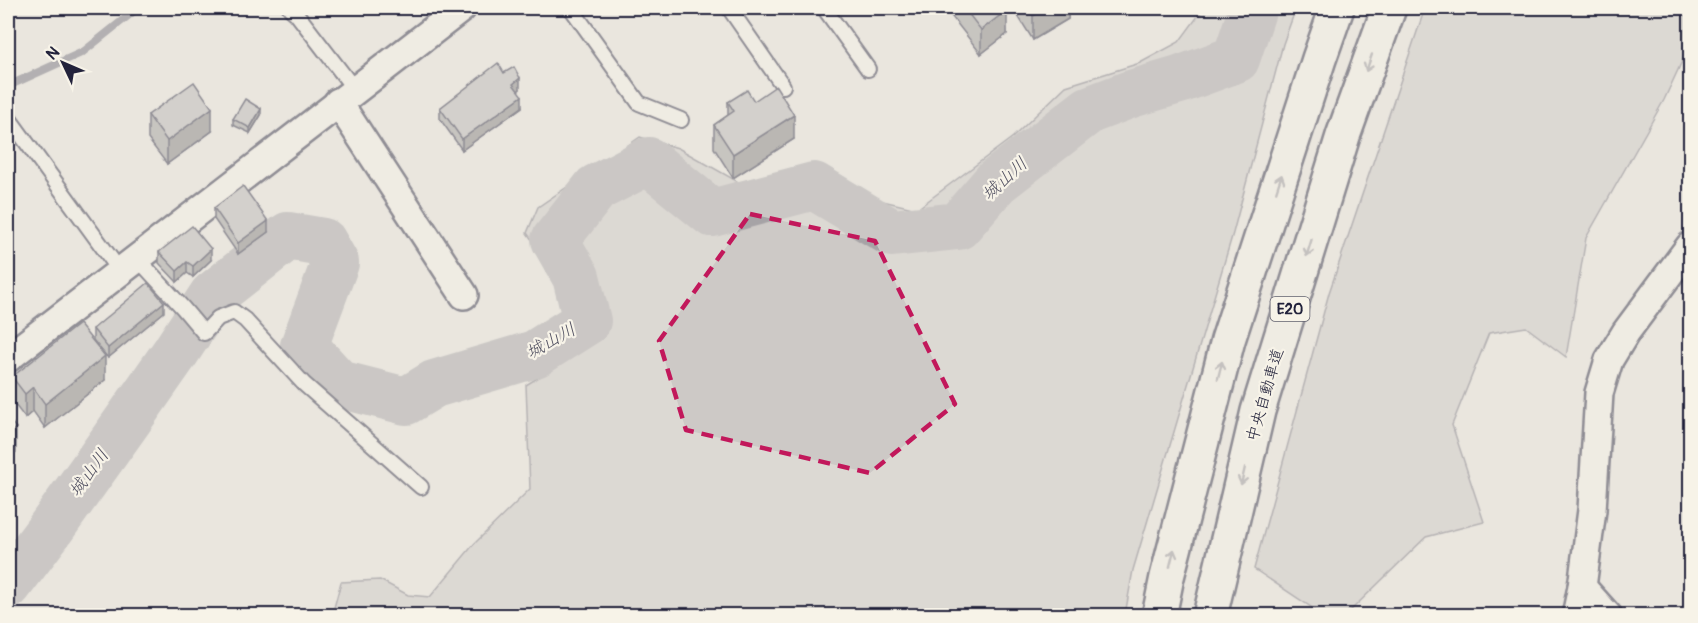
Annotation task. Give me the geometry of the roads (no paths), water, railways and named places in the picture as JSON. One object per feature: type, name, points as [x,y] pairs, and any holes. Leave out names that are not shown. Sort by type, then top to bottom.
[{"type":"highway","points":[[1159,615],[1228,340],[1337,8]]},
{"type":"highway","name":"中央自動車道","points":[[1210,615],[1258,411],[1343,136],[1389,8]]},
{"type":"street","points":[[8,358],[462,8]]},
{"type":"street","points":[[347,96],[464,295]]},
{"type":"street","points":[[1576,615],[1592,510],[1599,393],[1609,360],[1626,332],[1690,246]]},
{"type":"street","points":[[1582,587],[1608,615]]},
{"type":"lane","points":[[290,8],[296,13],[347,96]]},
{"type":"lane","points":[[571,8],[639,103],[681,120]]},
{"type":"lane","points":[[729,8],[783,86]]},
{"type":"lane","points":[[824,8],[868,69]]},
{"type":"lane","points":[[8,117],[129,265],[183,308],[204,333],[218,318],[234,312],[245,320],[304,384],[421,486]]},
{"type":"waterway","points":[[8,86],[83,52],[138,8]]},
{"type":"waterway","name":"城山川","points":[[8,585],[126,423],[213,295],[288,236],[323,242],[335,263],[304,346],[339,384],[406,401],[434,384],[535,354],[587,321],[576,277],[555,240],[596,188],[648,161],[712,213],[814,186],[892,233],[958,226],[996,182],[1089,110],[1236,59],[1253,8]]}]
